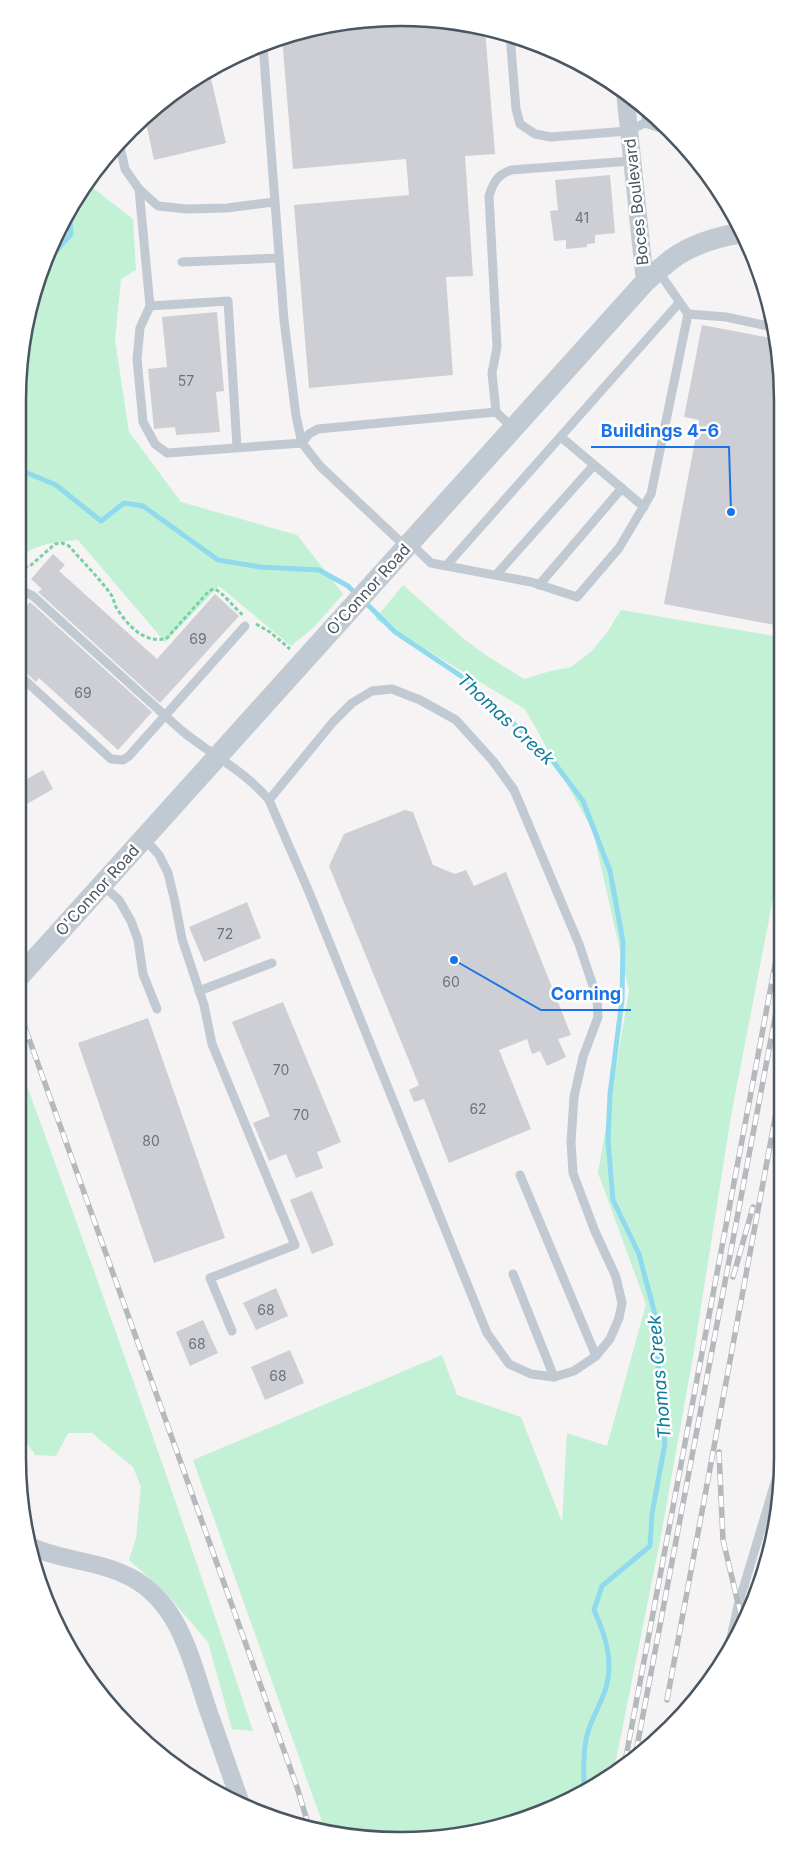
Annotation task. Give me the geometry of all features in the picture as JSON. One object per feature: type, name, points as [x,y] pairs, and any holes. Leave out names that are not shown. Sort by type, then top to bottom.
[{"type":"street","name":"Boces Boulevard","points":[[626,101],[631,161],[652,276]]},
{"type":"street","name":"O'Connor Road","points":[[26,969],[652,276],[672,259],[688,249],[734,234]]},
{"type":"street","points":[[38,1549],[48,1554],[110,1568],[129,1576],[147,1586],[162,1603],[182,1634],[238,1794]]},
{"type":"lane","points":[[511,43],[516,109],[520,124],[535,134],[551,137],[628,131],[645,123],[653,126]]},
{"type":"lane","points":[[264,52],[274,202],[288,358],[302,443],[320,466],[408,545],[431,563],[539,585],[577,597],[619,548],[651,494],[688,314]]},
{"type":"lane","points":[[645,123],[646,119]]},
{"type":"lane","points":[[121,152],[125,169],[139,189],[158,206],[186,209],[227,208],[274,202]]},
{"type":"lane","points":[[513,428],[496,412],[492,373],[497,346],[489,196],[494,181],[510,170],[631,161]]},
{"type":"lane","points":[[139,189],[150,306],[140,328],[137,359],[142,422],[155,444],[167,453],[302,443],[309,434],[318,429],[496,412]]},
{"type":"lane","points":[[182,262],[279,258]]},
{"type":"lane","points":[[652,276],[688,314],[726,317],[767,326]]},
{"type":"lane","points":[[150,306],[228,301],[237,447]]},
{"type":"lane","points":[[446,566],[679,303]]},
{"type":"lane","points":[[562,437],[644,506]]},
{"type":"lane","points":[[496,575],[594,465]]},
{"type":"lane","points":[[539,585],[622,488]]},
{"type":"lane","points":[[26,592],[34,596],[200,746],[259,787],[269,800],[312,901],[487,1333],[509,1364],[531,1374],[554,1377],[574,1371],[596,1356],[610,1339],[619,1318],[622,1303],[616,1277],[594,1229],[573,1173],[571,1142],[574,1097],[583,1057],[598,1017],[597,998],[579,944],[514,790],[456,720],[420,700],[392,689],[372,690],[352,703],[333,722],[269,800]]},
{"type":"lane","points":[[26,681],[111,758],[117,761],[123,760],[166,716],[246,622]]},
{"type":"lane","points":[[144,838],[159,855],[168,873],[176,902],[182,939],[199,991],[212,1044],[295,1245],[210,1278],[232,1331]]},
{"type":"lane","points":[[101,884],[119,900],[131,921],[138,940],[143,974],[157,1009]]},
{"type":"lane","points":[[199,991],[272,963]]},
{"type":"lane","points":[[520,1175],[596,1356]]},
{"type":"lane","points":[[512,1274],[554,1377]]},
{"type":"lane","points":[[734,1626],[772,1492]]},
{"type":"path","points":[[26,567],[56,544],[62,543],[69,546],[112,595],[115,605],[122,616],[143,637],[150,640],[160,641],[167,638],[209,592],[214,589],[220,591],[227,602],[246,622]]},
{"type":"path","points":[[255,623],[270,632],[290,649]]},
{"type":"green space","points":[[93,187],[133,219],[136,270],[121,279],[115,340],[129,432],[181,502],[297,535],[343,594],[314,627],[291,646],[219,586],[165,642],[78,540],[46,544],[26,553],[26,400],[29,351],[33,327],[46,280],[55,257],[76,213]]},
{"type":"green space","points":[[403,585],[464,639],[524,679],[571,667],[592,651],[608,631],[621,610],[774,636],[774,893],[731,1116],[694,1351],[660,1541],[615,1764],[587,1782],[520,1812],[473,1825],[449,1829],[400,1832],[351,1829],[323,1824],[193,1460],[442,1355],[457,1395],[521,1417],[562,1522],[567,1433],[607,1446],[646,1304],[598,1173],[629,991],[593,831],[525,709],[375,619]]},
{"type":"green space","points":[[26,1083],[138,1395],[253,1731],[232,1729],[208,1642],[164,1591],[129,1560],[136,1538],[141,1487],[133,1467],[92,1433],[68,1433],[56,1456],[35,1455],[26,1441]]},
{"type":"building","points":[[400,26],[449,29],[486,36],[495,154],[465,156],[473,276],[446,277],[453,375],[309,388],[294,205],[409,195],[406,159],[293,169],[283,45],[327,33],[376,27]]},
{"type":"building","points":[[211,77],[226,143],[154,160],[147,126],[172,103]]},
{"type":"building","points":[[610,175],[615,233],[595,235],[595,243],[587,244],[587,247],[566,249],[566,240],[554,241],[550,211],[558,210],[555,180]]},
{"type":"building","points":[[217,312],[224,391],[216,392],[220,432],[176,435],[175,427],[154,429],[148,369],[167,367],[162,317]]},
{"type":"building","points":[[702,325],[769,338],[774,400],[774,625],[664,604],[699,420],[684,417]]},
{"type":"building","points":[[53,554],[65,565],[59,571],[157,659],[215,594],[239,616],[160,703],[38,592],[42,589],[31,579]]},
{"type":"building","points":[[30,602],[152,712],[118,750],[39,678],[36,682],[26,673],[26,607]]},
{"type":"building","points":[[43,770],[53,789],[26,804],[26,780]]},
{"type":"building","points":[[405,810],[413,812],[433,865],[455,874],[466,870],[474,886],[506,872],[571,1035],[558,1039],[566,1057],[547,1066],[540,1051],[532,1054],[527,1039],[499,1050],[531,1129],[449,1163],[424,1099],[414,1102],[409,1090],[419,1085],[329,866],[344,834]]},
{"type":"building","points":[[247,902],[261,938],[204,962],[189,927]]},
{"type":"building","points":[[283,1002],[341,1142],[317,1152],[323,1168],[296,1178],[286,1154],[269,1161],[253,1123],[270,1116],[232,1022]]},
{"type":"building","points":[[148,1018],[225,1238],[154,1263],[78,1043]]},
{"type":"building","points":[[312,1191],[334,1245],[312,1254],[290,1200]]},
{"type":"building","points":[[276,1288],[288,1316],[256,1330],[243,1303]]},
{"type":"building","points":[[203,1320],[218,1353],[190,1366],[176,1332]]},
{"type":"building","points":[[290,1350],[304,1383],[265,1400],[251,1367]]},
{"type":"waterway","name":"Thomas Creek","points":[[60,247],[71,234],[70,224]]},
{"type":"waterway","name":"Thomas Creek","points":[[26,472],[56,485],[101,521],[124,503],[143,506],[218,560],[260,567],[319,570],[348,586],[357,595]]},
{"type":"waterway","name":"Thomas Creek","points":[[365,602],[395,632],[464,678],[549,756],[583,801],[610,871],[623,942],[622,1000],[610,1094],[608,1141],[613,1200],[639,1254],[657,1322],[659,1405],[665,1443],[652,1514],[650,1546],[602,1586],[594,1610],[605,1638],[609,1668],[606,1688],[586,1738],[584,1784]]},
{"type":"railway","points":[[626,1756],[774,970]]},
{"type":"railway","points":[[637,1747],[774,1023]]},
{"type":"railway","points":[[26,1030],[297,1787],[307,1820]]},
{"type":"railway","points":[[667,1700],[774,1124]]},
{"type":"railway","points":[[733,1277],[753,1207]]},
{"type":"railway","points":[[719,1452],[723,1540],[740,1612]]},
{"type":"place","name":"Buildings 4-6","points":[[731,512]]},
{"type":"place","name":"Corning","points":[[454,960]]}]
